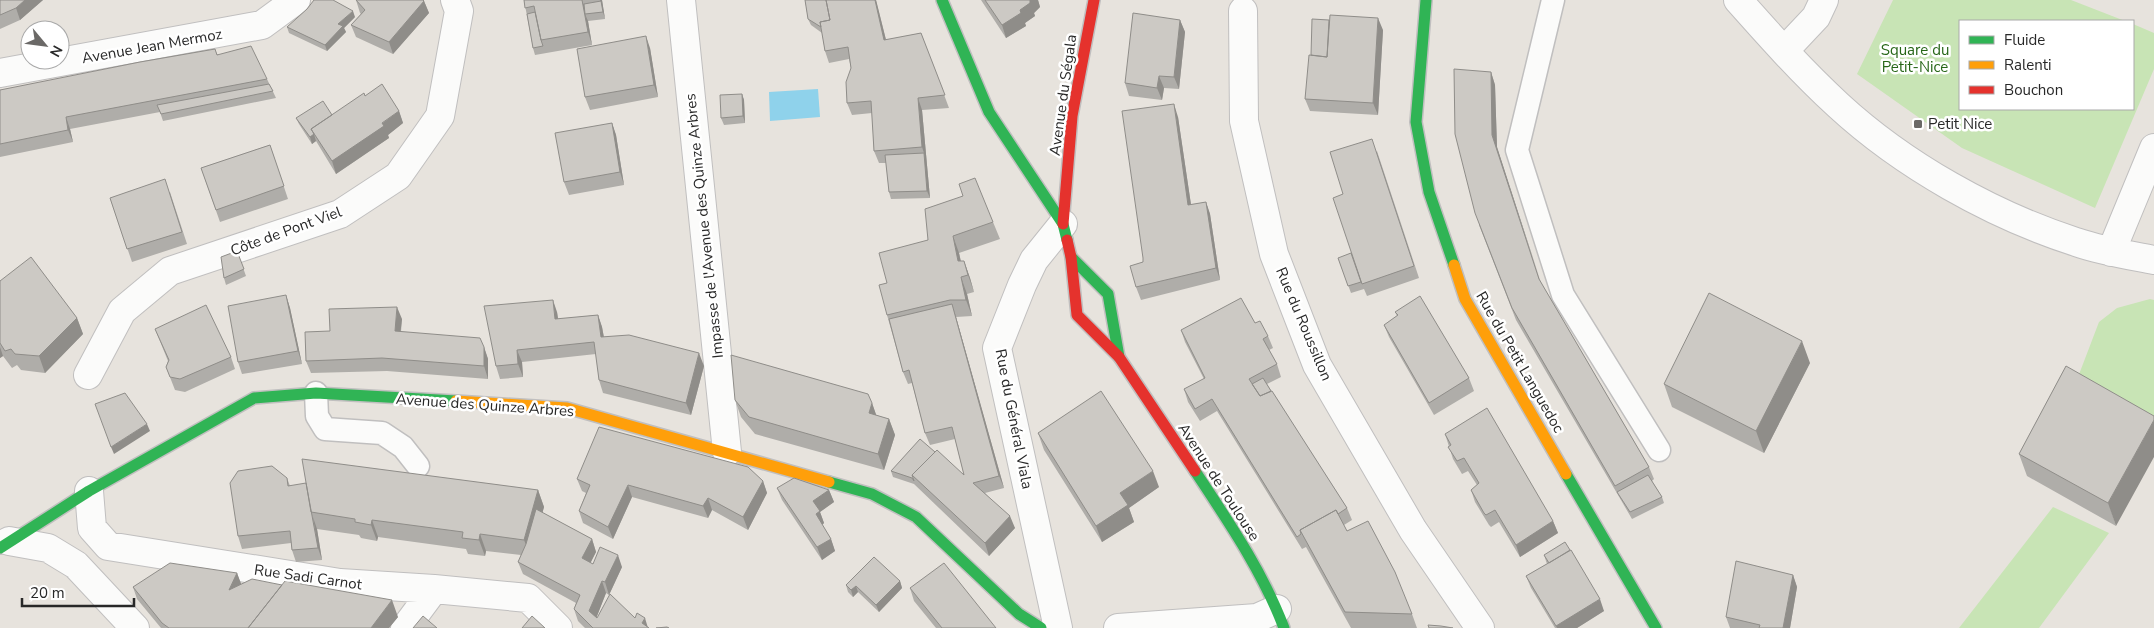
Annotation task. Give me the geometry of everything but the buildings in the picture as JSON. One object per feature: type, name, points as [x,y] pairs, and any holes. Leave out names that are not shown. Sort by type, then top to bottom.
[{"type":"street","name":"Avenue Jean Mermoz","points":[[0,74],[262,26],[296,0]]},
{"type":"street","name":"Côte de Pont Viel","points":[[88,375],[122,311],[170,271],[340,214],[398,176],[440,116],[459,11],[455,0]]},
{"type":"street","name":"Impasse de l'Avenue des Quinze Arbres","points":[[681,0],[727,452]]},
{"type":"street","name":"Avenue de Toulouse","points":[[942,0],[989,112],[1063,224],[1071,257],[1077,314],[1118,357],[1238,536],[1281,618]]},
{"type":"street","name":"Avenue du Ségala","points":[[1063,224],[1072,116],[1094,0]]},
{"type":"street","name":"Rue du Petit Languedoc","points":[[1426,0],[1416,122],[1428,192],[1465,299],[1656,628]]},
{"type":"street","points":[[1738,0],[1784,51],[1839,106],[1872,133],[1940,181],[2032,226],[2077,243],[2154,260]]},
{"type":"street","points":[[1784,51],[1816,17],[1824,0]]},
{"type":"street","name":"Rue du Roussillon","points":[[1243,12],[1244,121],[1274,254],[1317,366],[1413,530],[1480,628]]},
{"type":"street","points":[[2111,252],[2154,148]]},
{"type":"street","name":"Rue du Général Viala","points":[[1058,628],[997,348],[1034,260],[1063,224]]},
{"type":"street","name":"Avenue de Toulouse","points":[[1071,257],[1108,294],[1118,357]]},
{"type":"street","name":"Avenue des Quinze Arbres","points":[[5,545],[89,491],[254,398],[316,393],[567,408],[872,494],[916,517],[1019,614],[1041,628]]},
{"type":"street","points":[[89,491],[92,528],[108,546],[99,550],[89,567],[97,586]]},
{"type":"street","points":[[5,545],[48,548],[76,565],[136,628]]},
{"type":"street","name":"Rue Sadi Carnot","points":[[108,546],[340,583],[528,598],[558,628]]},
{"type":"street","points":[[406,628],[434,589]]},
{"type":"street","points":[[1118,628],[1256,618],[1281,618]]},
{"type":"lane","points":[[1553,0],[1517,150],[1564,295],[1658,450]]},
{"type":"lane","points":[[316,393],[317,416],[325,430],[382,433],[403,447],[418,466]]},
{"type":"green space","name":"Square du Petit-Nice","points":[[1893,0],[2071,0],[2122,20],[1959,20],[1959,110],[2134,110],[2134,24],[2154,33],[2154,69],[2095,208],[1962,148],[1857,74]]},
{"type":"green space","points":[[2150,299],[2154,300],[2154,422],[2078,377],[2099,322],[2117,308]]},
{"type":"green space","points":[[2053,507],[2109,533],[2039,628],[1959,628]]},
{"type":"water","points":[[818,89],[820,117],[770,121],[769,92]]},
{"type":"traffic: fast","points":[[942,0],[989,112],[1063,224],[1067,240]]},
{"type":"traffic: fast","points":[[1426,0],[1416,122],[1429,192],[1454,265]]},
{"type":"traffic: fast","points":[[1071,257],[1108,294],[1119,357]]},
{"type":"traffic: fast","points":[[0,548],[89,491],[254,398],[316,393],[456,401]]},
{"type":"traffic: fast","points":[[1195,471],[1255,567],[1276,607],[1284,628]]},
{"type":"traffic: fast","points":[[1566,474],[1656,628]]},
{"type":"traffic: fast","points":[[829,482],[872,494],[916,517],[1019,614],[1041,628]]},
{"type":"traffic: slow","points":[[1454,265],[1465,299],[1566,474]]},
{"type":"traffic: slow","points":[[456,401],[567,408],[829,482]]},
{"type":"traffic: jam","points":[[1063,224],[1072,116],[1094,0]]},
{"type":"traffic: jam","points":[[1067,240],[1071,257],[1077,315],[1119,357],[1195,471]]},
{"type":"place","name":"Petit Nice","points":[[1918,124]]}]
